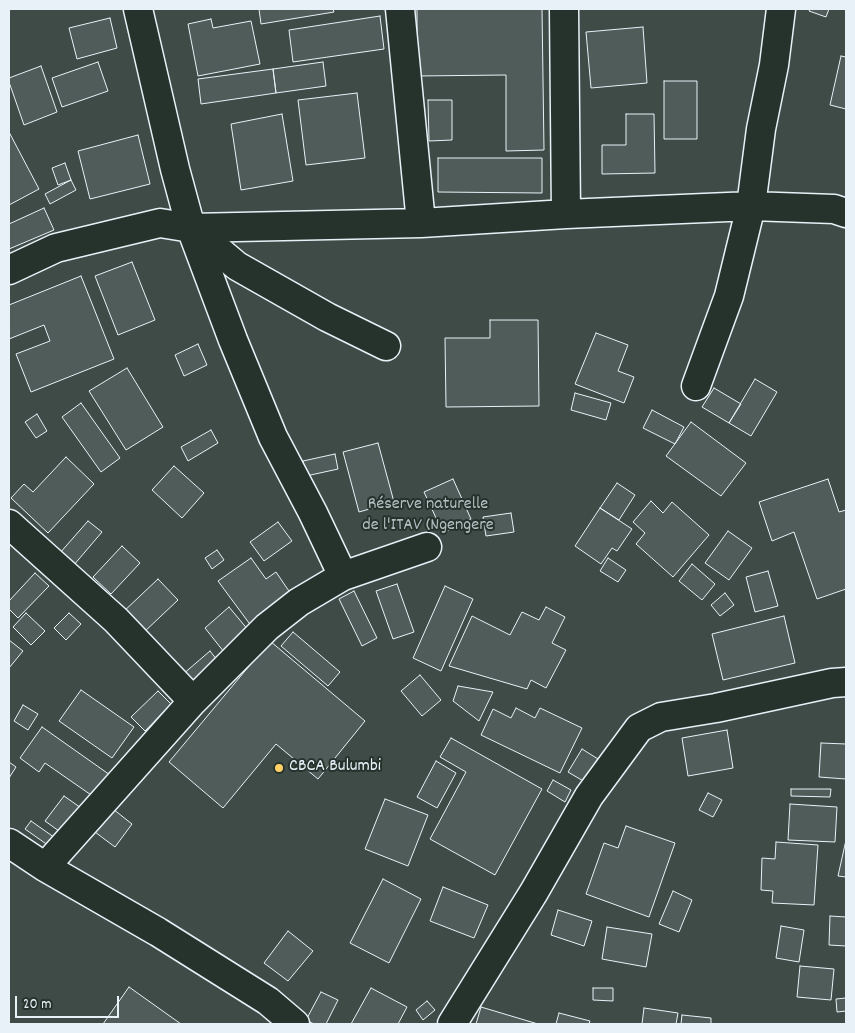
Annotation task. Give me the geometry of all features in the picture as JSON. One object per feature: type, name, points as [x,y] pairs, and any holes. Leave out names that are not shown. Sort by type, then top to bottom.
[{"type":"street","points":[[138,9],[176,170],[192,228],[233,340],[273,437],[313,513],[343,576]]},
{"type":"street","points":[[400,9],[421,223]]},
{"type":"street","points":[[564,9],[566,214]]},
{"type":"street","points":[[696,386],[729,296],[751,206],[761,129],[774,65],[781,9]]},
{"type":"street","points":[[9,270],[56,248],[160,224],[192,228],[421,223],[566,214],[751,206],[834,209],[846,213]]},
{"type":"street","points":[[192,228],[237,266],[328,317],[386,346]]},
{"type":"street","points":[[9,524],[116,620],[193,701]]},
{"type":"street","points":[[45,867],[193,701],[267,627],[300,602],[343,576],[427,547]]},
{"type":"street","points":[[452,1024],[534,892],[589,796],[639,728],[662,717],[716,708],[832,683],[846,682]]},
{"type":"street","points":[[9,843],[45,867],[158,932],[251,990],[268,1001],[295,1024]]},
{"type":"green space","name":"Réserve naturelle de l'ITAV (Ngengere","points":[[9,9],[846,9],[846,1024],[9,1024]]},
{"type":"building","points":[[259,9],[333,9],[334,12],[261,24]]},
{"type":"building","points":[[417,9],[542,9],[544,150],[506,151],[506,75],[417,76]]},
{"type":"building","points":[[810,9],[829,9],[826,17],[809,11]]},
{"type":"building","points":[[380,16],[384,49],[293,62],[289,30]]},
{"type":"building","points":[[110,18],[117,48],[77,59],[69,28]]},
{"type":"building","points":[[211,19],[213,28],[251,21],[260,64],[198,76],[188,24]]},
{"type":"building","points":[[643,27],[647,83],[591,88],[586,32]]},
{"type":"building","points":[[841,56],[846,57],[846,109],[830,105]]},
{"type":"building","points":[[98,62],[108,91],[62,107],[52,78]]},
{"type":"building","points":[[323,62],[326,86],[276,93],[273,69]]},
{"type":"building","points":[[41,66],[57,112],[24,125],[9,78]]},
{"type":"building","points":[[273,69],[276,93],[201,104],[198,79]]},
{"type":"building","points":[[664,81],[697,81],[697,139],[664,139]]},
{"type":"building","points":[[357,93],[365,158],[306,165],[298,100]]},
{"type":"building","points":[[428,100],[452,100],[452,140],[429,141]]},
{"type":"building","points":[[282,114],[293,181],[241,190],[231,124]]},
{"type":"building","points":[[626,114],[654,114],[655,173],[602,174],[602,145],[626,145]]},
{"type":"building","points":[[9,132],[39,189],[9,205]]},
{"type":"building","points":[[138,135],[150,184],[90,199],[78,151]]},
{"type":"building","points":[[438,158],[542,158],[542,193],[438,192]]},
{"type":"building","points":[[65,163],[71,180],[58,185],[52,168]]},
{"type":"building","points":[[71,180],[76,190],[50,204],[45,194]]},
{"type":"building","points":[[44,208],[54,230],[9,249],[9,224]]},
{"type":"building","points":[[132,262],[155,320],[118,335],[95,276]]},
{"type":"building","points":[[81,276],[114,359],[31,392],[16,354],[50,341],[44,325],[9,339],[9,305]]},
{"type":"building","points":[[490,320],[538,320],[539,406],[446,407],[445,338],[490,338]]},
{"type":"building","points":[[596,333],[628,345],[618,371],[634,377],[624,403],[575,384]]},
{"type":"building","points":[[198,344],[207,365],[184,376],[175,355]]},
{"type":"building","points":[[127,368],[163,427],[126,450],[89,391]]},
{"type":"building","points":[[755,379],[777,392],[751,436],[729,423]]},
{"type":"building","points":[[714,388],[741,404],[729,423],[702,407]]},
{"type":"building","points":[[575,393],[611,403],[606,420],[571,410]]},
{"type":"building","points":[[81,403],[120,458],[101,472],[62,417]]},
{"type":"building","points":[[652,410],[684,427],[675,444],[643,428]]},
{"type":"building","points":[[37,414],[47,431],[36,438],[25,422]]},
{"type":"building","points":[[691,422],[746,463],[721,496],[666,456]]},
{"type":"building","points":[[211,430],[218,443],[188,461],[181,447]]},
{"type":"building","points":[[378,443],[394,502],[359,512],[343,452]]},
{"type":"building","points":[[335,454],[338,469],[306,476],[303,461]]},
{"type":"building","points":[[66,457],[94,484],[48,533],[11,498],[24,484],[33,492]]},
{"type":"building","points":[[174,466],[204,493],[182,518],[152,490]]},
{"type":"building","points":[[453,479],[471,519],[443,533],[424,492]]},
{"type":"building","points":[[828,479],[839,512],[846,510],[846,589],[817,599],[794,532],[772,541],[759,502]]},
{"type":"building","points":[[617,483],[635,495],[619,520],[600,508]]},
{"type":"building","points":[[651,501],[663,513],[672,502],[709,535],[673,577],[636,544],[645,533],[633,522]]},
{"type":"building","points":[[600,508],[632,529],[617,551],[612,548],[601,564],[575,546]]},
{"type":"building","points":[[511,513],[514,532],[486,536],[483,517]]},
{"type":"building","points":[[88,521],[102,532],[73,566],[59,554]]},
{"type":"building","points":[[278,522],[292,541],[264,561],[250,542]]},
{"type":"building","points":[[728,531],[752,548],[729,580],[705,563]]},
{"type":"building","points":[[122,546],[140,563],[111,594],[93,577]]},
{"type":"building","points":[[217,550],[224,560],[212,569],[205,558]]},
{"type":"building","points":[[251,558],[266,579],[276,572],[293,597],[252,627],[218,581]]},
{"type":"building","points":[[608,558],[626,570],[618,582],[600,571]]},
{"type":"building","points":[[692,564],[715,584],[702,600],[679,581]]},
{"type":"building","points":[[768,571],[778,606],[755,612],[746,577]]},
{"type":"building","points":[[35,573],[49,586],[18,618],[9,609],[9,601]]},
{"type":"building","points":[[158,579],[178,600],[142,634],[122,613]]},
{"type":"building","points":[[397,584],[414,632],[393,639],[376,591]]},
{"type":"building","points":[[445,586],[473,599],[441,671],[413,658]]},
{"type":"building","points":[[354,591],[377,638],[362,646],[339,599]]},
{"type":"building","points":[[725,593],[734,605],[720,616],[711,605]]},
{"type":"building","points":[[229,607],[249,631],[224,652],[205,628]]},
{"type":"building","points":[[546,607],[565,617],[552,643],[566,650],[546,688],[531,680],[527,689],[449,666],[472,616],[510,635],[522,612],[539,620]]},
{"type":"building","points":[[26,613],[45,631],[31,645],[13,627]]},
{"type":"building","points":[[69,613],[81,624],[66,640],[54,628]]},
{"type":"building","points":[[784,616],[795,663],[723,680],[712,634]]},
{"type":"building","points":[[293,632],[340,672],[328,686],[281,646]]},
{"type":"building","points":[[9,640],[23,651],[9,668]]},
{"type":"building","points":[[270,641],[365,721],[318,779],[276,744],[223,808],[169,762]]},
{"type":"building","points":[[210,651],[221,665],[193,688],[182,675]]},
{"type":"building","points":[[420,675],[441,700],[422,716],[401,691]]},
{"type":"building","points":[[458,686],[493,692],[479,721],[453,701]]},
{"type":"building","points":[[81,690],[134,727],[112,758],[59,721]]},
{"type":"building","points":[[158,691],[171,704],[145,731],[131,717]]},
{"type":"building","points":[[23,705],[38,714],[28,730],[14,721]]},
{"type":"building","points":[[516,708],[535,718],[540,708],[582,728],[560,773],[481,735],[493,709],[511,718]]},
{"type":"building","points":[[42,727],[110,775],[94,797],[45,763],[39,772],[20,758]]},
{"type":"building","points":[[727,730],[733,768],[688,776],[682,738]]},
{"type":"building","points":[[451,738],[542,789],[495,875],[430,839],[466,772],[440,757]]},
{"type":"building","points":[[821,743],[846,744],[846,779],[819,777]]},
{"type":"building","points":[[582,749],[598,759],[585,782],[568,772]]},
{"type":"building","points":[[436,761],[456,773],[437,808],[417,797]]},
{"type":"building","points":[[9,762],[16,767],[9,778]]},
{"type":"building","points":[[553,780],[571,790],[565,802],[547,791]]},
{"type":"building","points":[[791,789],[831,789],[830,797],[791,796]]},
{"type":"building","points":[[708,793],[722,800],[713,817],[699,810]]},
{"type":"building","points":[[64,796],[84,810],[66,836],[45,821]]},
{"type":"building","points":[[385,799],[428,815],[408,866],[365,849]]},
{"type":"building","points":[[790,804],[837,807],[835,842],[788,840]]},
{"type":"building","points":[[113,809],[132,824],[115,847],[95,832]]},
{"type":"building","points":[[31,821],[58,840],[52,848],[25,829]]},
{"type":"building","points":[[626,826],[675,843],[649,917],[586,894],[604,843],[618,848]]},
{"type":"building","points":[[846,840],[846,877],[838,876]]},
{"type":"building","points":[[776,842],[818,845],[814,905],[772,903],[773,891],[761,890],[762,858],[775,859]]},
{"type":"building","points":[[383,879],[421,899],[389,963],[350,943]]},
{"type":"building","points":[[443,887],[488,905],[474,938],[430,921]]},
{"type":"building","points":[[673,891],[692,900],[679,932],[659,924]]},
{"type":"building","points":[[558,910],[592,921],[584,946],[551,935]]},
{"type":"building","points":[[830,916],[846,917],[846,946],[829,945]]},
{"type":"building","points":[[781,926],[804,930],[799,962],[776,958]]},
{"type":"building","points":[[607,927],[652,934],[646,967],[602,959]]},
{"type":"building","points":[[288,931],[313,951],[288,981],[264,963]]},
{"type":"building","points":[[800,966],[834,969],[831,1000],[797,997]]},
{"type":"building","points":[[129,987],[181,1024],[103,1024]]},
{"type":"building","points":[[371,988],[407,1007],[398,1024],[351,1024]]},
{"type":"building","points":[[593,988],[613,988],[613,1001],[593,1000]]},
{"type":"building","points":[[321,992],[338,1000],[326,1024],[314,1024],[306,1020]]},
{"type":"building","points":[[846,998],[846,1011],[837,1012],[836,999]]},
{"type":"building","points":[[427,1001],[435,1010],[423,1020],[416,1010]]},
{"type":"building","points":[[481,1007],[538,1024],[476,1024]]},
{"type":"building","points":[[644,1008],[678,1013],[676,1024],[642,1024]]},
{"type":"building","points":[[559,1013],[590,1021],[589,1024],[556,1024]]},
{"type":"building","points":[[682,1015],[711,1018],[711,1024],[681,1024]]},
{"type":"place","name":"CBCA Bulumbi","points":[[279,768]]}]
